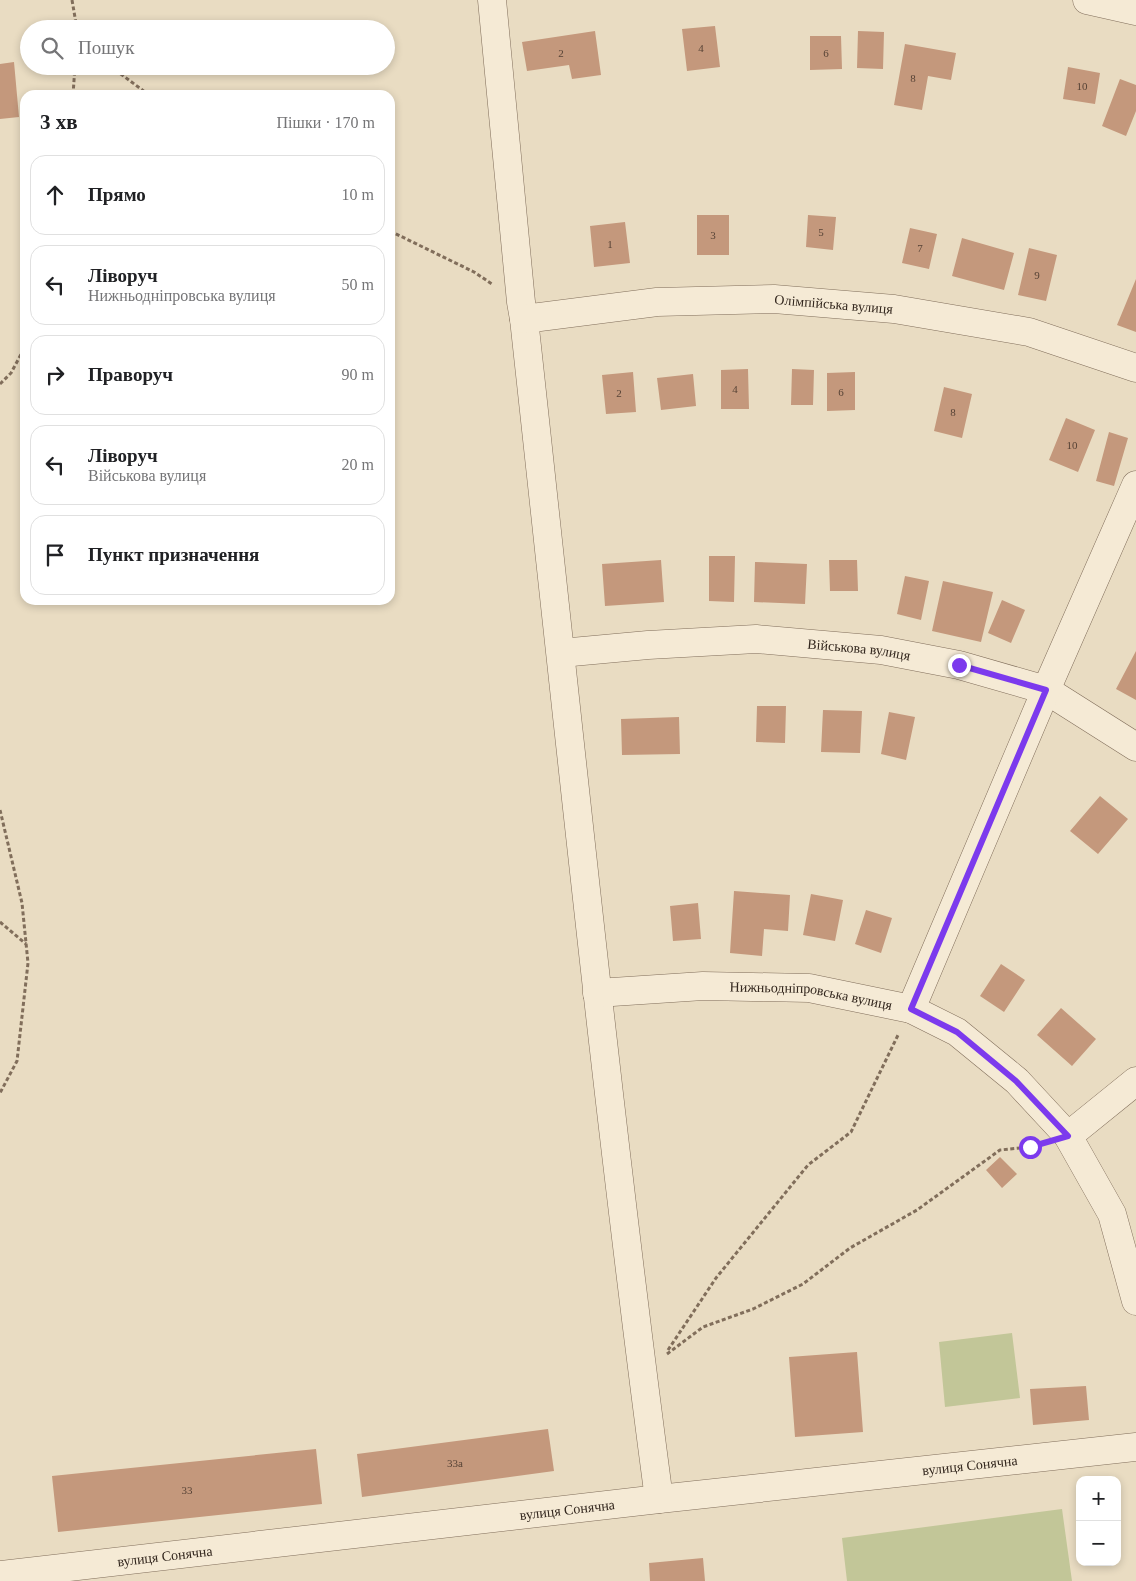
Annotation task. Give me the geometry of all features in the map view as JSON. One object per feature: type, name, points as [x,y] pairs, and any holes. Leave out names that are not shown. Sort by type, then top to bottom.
[{"type":"street","points":[[492,0],[523,311],[597,993],[652,1369],[658,1499]]},
{"type":"street","points":[[1087,0],[1136,11]]},
{"type":"street","name":"Олімпійська вулиця","points":[[523,311],[657,302],[774,299],[894,308],[1028,332],[1136,368]]},
{"type":"street","points":[[911,1009],[1046,690],[1136,485]]},
{"type":"street","name":"Військова вулиця","points":[[561,653],[648,645],[756,639],[880,650],[959,665],[1046,690],[1136,748]]},
{"type":"street","name":"Нижньодніпровська вулиця","points":[[597,993],[703,986],[809,988],[911,1009],[957,1032],[1016,1081],[1068,1136],[1112,1214],[1136,1301]]},
{"type":"street","points":[[1068,1136],[1136,1081]]},
{"type":"street","name":"вулиця Сонячна","points":[[0,1575],[658,1499],[1136,1447]]},
{"type":"path","points":[[72,0],[76,20]]},
{"type":"path","points":[[74,90],[75,75]]},
{"type":"path","points":[[122,75],[141,90]]},
{"type":"path","points":[[395,234],[474,272],[523,311]]},
{"type":"path","points":[[0,384],[10,373],[20,356]]},
{"type":"path","points":[[0,810],[22,903],[28,963],[17,1061],[0,1093]]},
{"type":"path","points":[[0,922],[26,944]]},
{"type":"path","points":[[652,1369],[716,1278],[808,1165],[850,1132],[911,1009]]},
{"type":"path","points":[[652,1369],[671,1350],[703,1327],[753,1309],[803,1284],[850,1248],[917,1210],[1000,1150],[1030,1147],[1068,1136]]},
{"type":"green space","points":[[1012,1333],[1020,1398],[945,1407],[939,1342]]},
{"type":"green space","points":[[1062,1509],[1072,1581],[847,1581],[842,1538]]},
{"type":"building","points":[[715,26],[720,67],[687,71],[682,29]]},
{"type":"building","points":[[595,31],[601,75],[572,79],[569,65],[527,71],[522,42]]},
{"type":"building","points":[[858,31],[884,32],[883,69],[857,68]]},
{"type":"building","points":[[810,36],[841,36],[842,69],[810,70]]},
{"type":"building","points":[[905,44],[956,53],[951,80],[928,76],[922,110],[894,105]]},
{"type":"building","points":[[14,62],[19,117],[0,119],[0,64]]},
{"type":"building","points":[[1068,67],[1100,73],[1095,104],[1063,99]]},
{"type":"building","points":[[1120,79],[1136,85],[1136,111],[1126,136],[1102,126]]},
{"type":"building","points":[[697,215],[729,215],[729,255],[697,255]]},
{"type":"building","points":[[808,215],[836,217],[833,250],[806,247]]},
{"type":"building","points":[[625,222],[630,263],[594,267],[590,226]]},
{"type":"building","points":[[910,228],[937,234],[929,269],[902,263]]},
{"type":"building","points":[[962,238],[1014,253],[1004,290],[952,276]]},
{"type":"building","points":[[1029,248],[1057,255],[1046,301],[1018,295]]},
{"type":"building","points":[[1136,279],[1136,332],[1117,325]]},
{"type":"building","points":[[748,369],[749,409],[721,409],[721,370]]},
{"type":"building","points":[[792,369],[814,370],[813,405],[791,405]]},
{"type":"building","points":[[633,372],[636,412],[606,414],[602,375]]},
{"type":"building","points":[[855,372],[855,410],[827,411],[827,373]]},
{"type":"building","points":[[693,374],[696,406],[661,410],[657,378]]},
{"type":"building","points":[[944,387],[972,394],[962,438],[934,431]]},
{"type":"building","points":[[1066,418],[1095,430],[1078,472],[1049,460]]},
{"type":"building","points":[[1109,432],[1128,438],[1114,486],[1096,481]]},
{"type":"building","points":[[709,556],[735,556],[734,602],[709,601]]},
{"type":"building","points":[[661,560],[664,602],[605,606],[602,564]]},
{"type":"building","points":[[829,560],[857,560],[858,591],[830,591]]},
{"type":"building","points":[[755,562],[807,564],[805,604],[754,602]]},
{"type":"building","points":[[905,576],[929,581],[921,620],[897,614]]},
{"type":"building","points":[[943,581],[993,592],[981,642],[932,631]]},
{"type":"building","points":[[1002,600],[1025,610],[1011,643],[988,633]]},
{"type":"building","points":[[1136,651],[1136,700],[1116,689]]},
{"type":"building","points":[[757,706],[786,706],[785,743],[756,742]]},
{"type":"building","points":[[823,710],[862,711],[860,753],[821,752]]},
{"type":"building","points":[[889,712],[915,717],[906,760],[881,754]]},
{"type":"building","points":[[679,717],[680,754],[622,755],[621,719]]},
{"type":"building","points":[[1100,796],[1128,819],[1098,854],[1070,831]]},
{"type":"building","points":[[734,891],[790,895],[788,931],[764,929],[762,956],[730,953]]},
{"type":"building","points":[[811,894],[843,900],[835,941],[803,935]]},
{"type":"building","points":[[698,903],[701,939],[673,941],[670,906]]},
{"type":"building","points":[[866,910],[892,918],[881,953],[855,944]]},
{"type":"building","points":[[1001,964],[1025,980],[1004,1012],[980,996]]},
{"type":"building","points":[[1061,1008],[1096,1039],[1072,1066],[1037,1035]]},
{"type":"building","points":[[1000,1157],[1017,1174],[1002,1188],[986,1170]]},
{"type":"building","points":[[857,1352],[863,1432],[795,1437],[789,1357]]},
{"type":"building","points":[[1086,1386],[1089,1420],[1033,1425],[1030,1389]]},
{"type":"building","points":[[548,1429],[554,1471],[362,1497],[357,1454]]},
{"type":"building","points":[[316,1449],[322,1504],[58,1532],[52,1476]]},
{"type":"building","points":[[703,1558],[705,1581],[650,1581],[649,1563]]},
{"type":"route","points":[[959,665],[1046,690],[911,1009],[957,1032],[1016,1081],[1068,1136],[1030,1147]]}]
